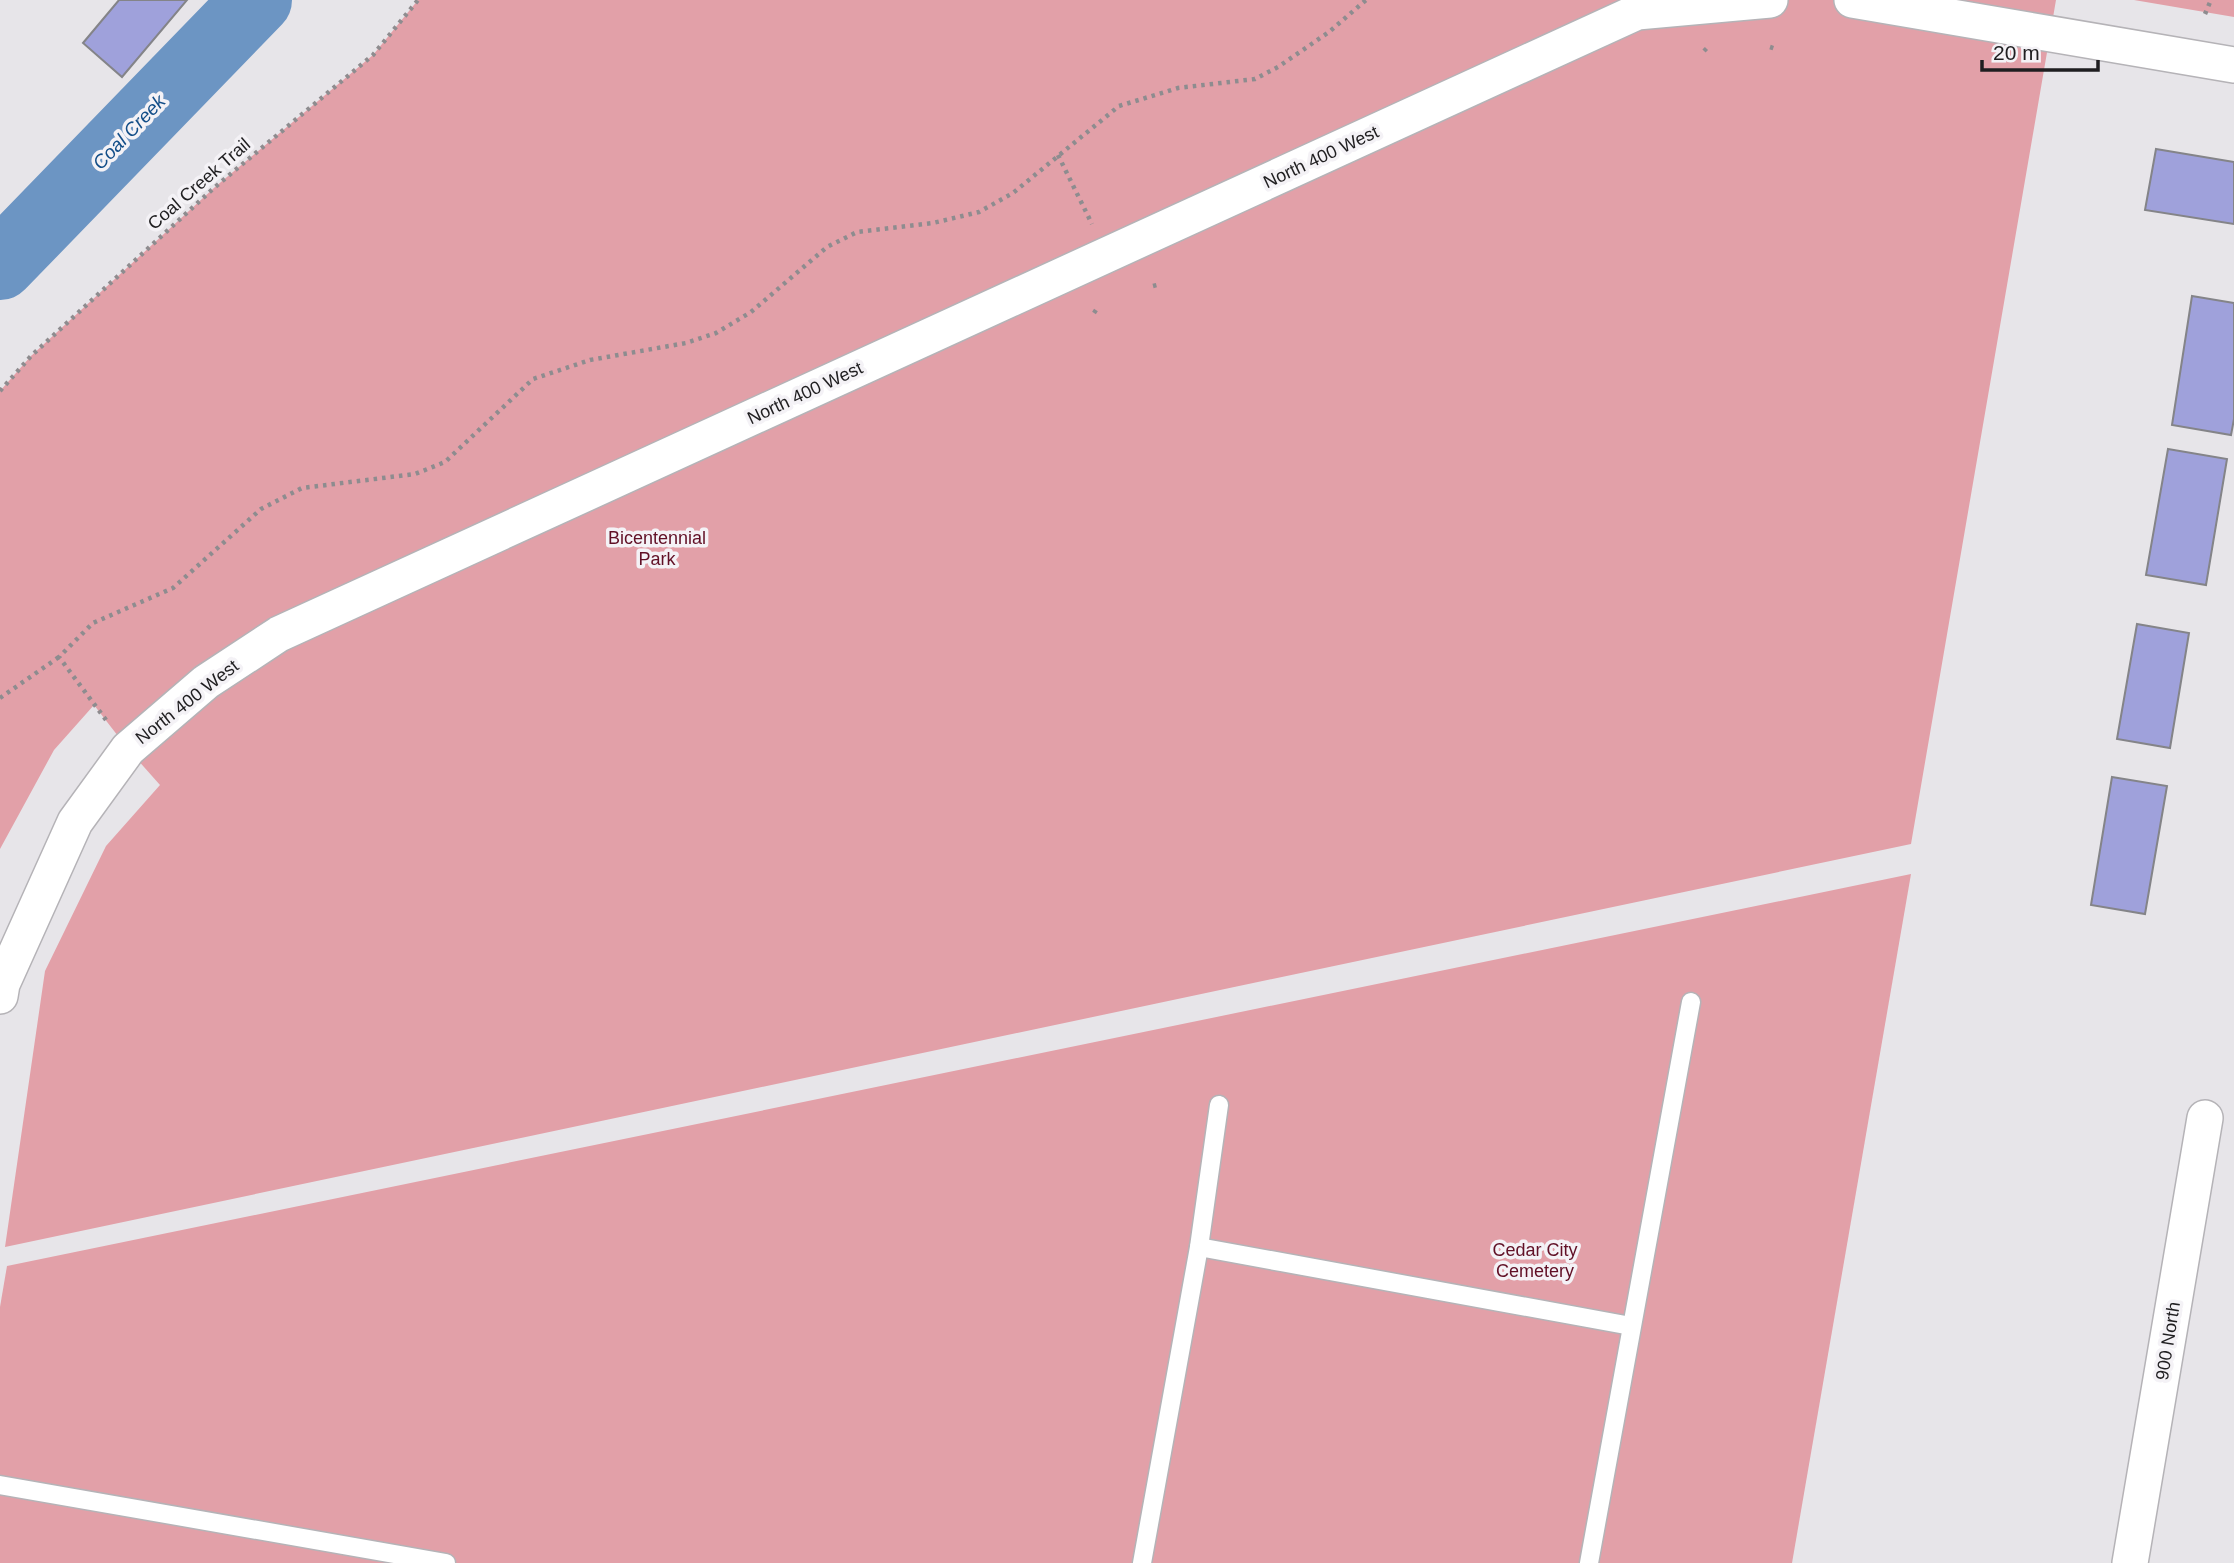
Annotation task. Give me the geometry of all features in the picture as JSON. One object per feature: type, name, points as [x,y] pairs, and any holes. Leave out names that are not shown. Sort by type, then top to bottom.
[{"type":"street","name":"North 400 West","points":[[0,996],[2,984],[75,822],[128,749],[206,682],[279,634],[1637,12],[1770,0]]},
{"type":"street","points":[[1852,0],[2234,65]]},
{"type":"street","name":"900 North","points":[[2130,1563],[2205,1118]]},
{"type":"lane","points":[[1589,1563],[1691,1002]]},
{"type":"lane","points":[[1142,1563],[1199,1247],[1219,1105]]},
{"type":"lane","points":[[1199,1247],[1630,1326]]},
{"type":"lane","points":[[0,1485],[446,1563]]},
{"type":"path","name":"Coal Creek Trail","points":[[0,391],[31,356],[215,187],[373,55],[418,0]]},
{"type":"path","points":[[0,698],[59,657],[93,623],[173,589],[261,509],[302,488],[415,474],[445,462],[533,379],[590,360],[686,343],[716,333],[751,312],[827,247],[857,232],[933,223],[979,212],[1013,193],[1119,106],[1178,88],[1255,79],[1329,33],[1366,0]]},
{"type":"path","points":[[2205,14],[2211,0]]},
{"type":"path","points":[[1770,47],[1776,49]]},
{"type":"path","points":[[1058,155],[1107,255]]},
{"type":"path","points":[[59,657],[128,749]]},
{"type":"green space","name":"Bicentennial Park","points":[[418,0],[2056,0],[1911,844],[5,1247],[45,971],[106,846],[160,785],[94,705],[54,750],[0,849],[0,391],[31,356],[215,187],[373,55]]},
{"type":"green space","points":[[2134,0],[2234,0],[2234,17]]},
{"type":"green space","name":"Cedar City Cemetery","points":[[1911,874],[1792,1563],[0,1563],[0,1307],[7,1266]]},
{"type":"building","points":[[119,0],[187,0],[122,77],[83,43]]},
{"type":"building","points":[[2156,149],[2234,162],[2234,224],[2145,210]]},
{"type":"building","points":[[2192,296],[2234,303],[2234,419],[2231,435],[2172,425]]},
{"type":"building","points":[[2168,449],[2227,459],[2206,585],[2146,575]]},
{"type":"building","points":[[2137,624],[2189,633],[2170,748],[2117,739]]},
{"type":"building","points":[[2112,777],[2167,786],[2145,914],[2091,905]]},
{"type":"waterway","name":"Coal Creek","points":[[0,265],[257,0]]}]
